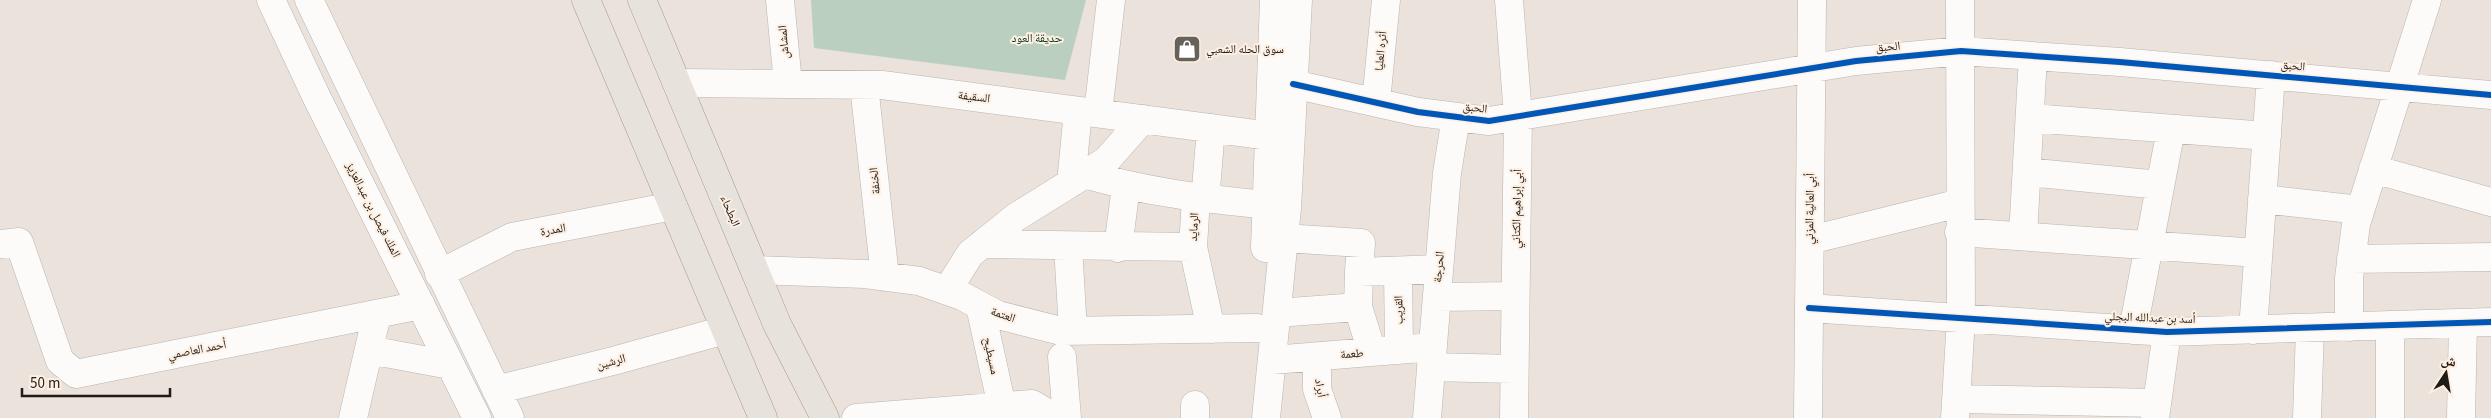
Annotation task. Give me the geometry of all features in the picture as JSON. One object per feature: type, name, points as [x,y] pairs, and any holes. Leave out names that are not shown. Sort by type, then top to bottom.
[{"type":"main road","points":[[586,0],[763,418]]},
{"type":"main road","name":"البطحاء","points":[[642,0],[777,324],[826,418]]},
{"type":"street","name":"الملك فيصل بن عبدالعزيز","points":[[271,0],[317,98],[477,418]]},
{"type":"street","points":[[309,0],[439,274],[510,418]]},
{"type":"street","name":"المشاش","points":[[780,0],[788,84]]},
{"type":"street","points":[[1078,179],[1088,112],[1111,0]]},
{"type":"street","points":[[1266,418],[1272,360],[1267,320],[1268,205],[1274,0]]},
{"type":"street","points":[[1248,418],[1284,238],[1298,0]]},
{"type":"street","name":"أثره العليا","points":[[1376,102],[1386,0]]},
{"type":"street","name":"أبي إبراهيم الكتاني","points":[[1510,0],[1518,116],[1514,418]]},
{"type":"street","name":"أبي العالية المزني","points":[[1808,418],[1812,0]]},
{"type":"street","points":[[1960,0],[1962,318],[1956,408],[2156,411],[2166,332]]},
{"type":"street","points":[[2349,327],[2349,278],[2356,224],[2427,0],[2420,0]]},
{"type":"street","name":"الحبق","points":[[1293,84],[1418,112],[1489,121],[1856,61],[1961,51],[2271,75],[2491,95]]},
{"type":"street","points":[[2023,236],[2033,56]]},
{"type":"street","points":[[2254,330],[2271,75]]},
{"type":"street","name":"السقيفة","points":[[677,83],[882,85],[1270,136]]},
{"type":"street","name":"الخنفة","points":[[864,85],[886,277]]},
{"type":"street","name":"الحرجة","points":[[1427,418],[1447,173],[1456,117]]},
{"type":"street","points":[[2030,118],[2267,136]]},
{"type":"street","points":[[948,291],[970,254],[1016,217],[1106,162],[1143,119]]},
{"type":"street","name":"الرمايد","points":[[1211,328],[1193,247],[1196,198],[1206,190],[1212,128]]},
{"type":"street","points":[[2133,330],[2170,129]]},
{"type":"street","points":[[2373,169],[2491,202]]},
{"type":"street","points":[[2027,172],[2160,185]]},
{"type":"street","points":[[1078,179],[1196,198],[1268,205]]},
{"type":"street","points":[[1118,248],[1126,186]]},
{"type":"street","points":[[2262,199],[2360,210]]},
{"type":"street","points":[[1810,240],[1960,203]]},
{"type":"street","name":"المدرة","points":[[439,274],[512,238],[673,206]]},
{"type":"street","points":[[1960,232],[2258,253]]},
{"type":"street","points":[[1284,238],[1361,243],[1358,307],[1372,352]]},
{"type":"street","name":"أحمد العاصمي","points":[[0,244],[18,242],[60,360],[76,374],[421,305]]},
{"type":"street","points":[[982,244],[1118,248],[1193,247]]},
{"type":"street","points":[[1068,246],[1073,331]]},
{"type":"street","points":[[2351,259],[2491,257]]},
{"type":"street","points":[[1359,272],[1439,269]]},
{"type":"street","name":"العتمة","points":[[755,270],[886,277],[919,281],[948,291],[998,315],[1061,331],[1211,328],[1358,307]]},
{"type":"street","name":"القريب","points":[[1398,270],[1400,350]]},
{"type":"street","points":[[1437,297],[1515,296]]},
{"type":"street","name":"مسيطيح","points":[[980,306],[1002,407]]},
{"type":"street","name":"أسد بن عبدالله البجلي","points":[[1809,308],[2166,332],[2491,322]]},
{"type":"street","points":[[353,418],[378,314]]},
{"type":"street","points":[[2461,418],[2463,323]]},
{"type":"street","points":[[2390,325],[2390,418]]},
{"type":"street","points":[[2307,418],[2310,328]]},
{"type":"street","name":"الرشين","points":[[496,390],[613,362],[726,330]]},
{"type":"street","points":[[369,350],[450,365]]},
{"type":"street","name":"طعمة","points":[[1272,360],[1400,350],[1432,357],[1514,369]]},
{"type":"street","points":[[1062,357],[1067,418]]},
{"type":"street","name":"أبراد","points":[[1317,357],[1318,390],[1327,418]]},
{"type":"street","points":[[856,418],[1002,407],[1033,411],[1056,418]]},
{"type":"green space","name":"حديقة العود","points":[[811,0],[1086,0],[1065,80],[814,48]]},
{"type":"cycle path","points":[[1293,84],[1418,112],[1489,121],[1856,61],[1961,51],[2120,62],[2491,95]]},
{"type":"cycle path","points":[[1809,308],[2167,332],[2491,322]]},
{"type":"place","name":"سوق الحله الشعبي","points":[[1187,49]]}]
